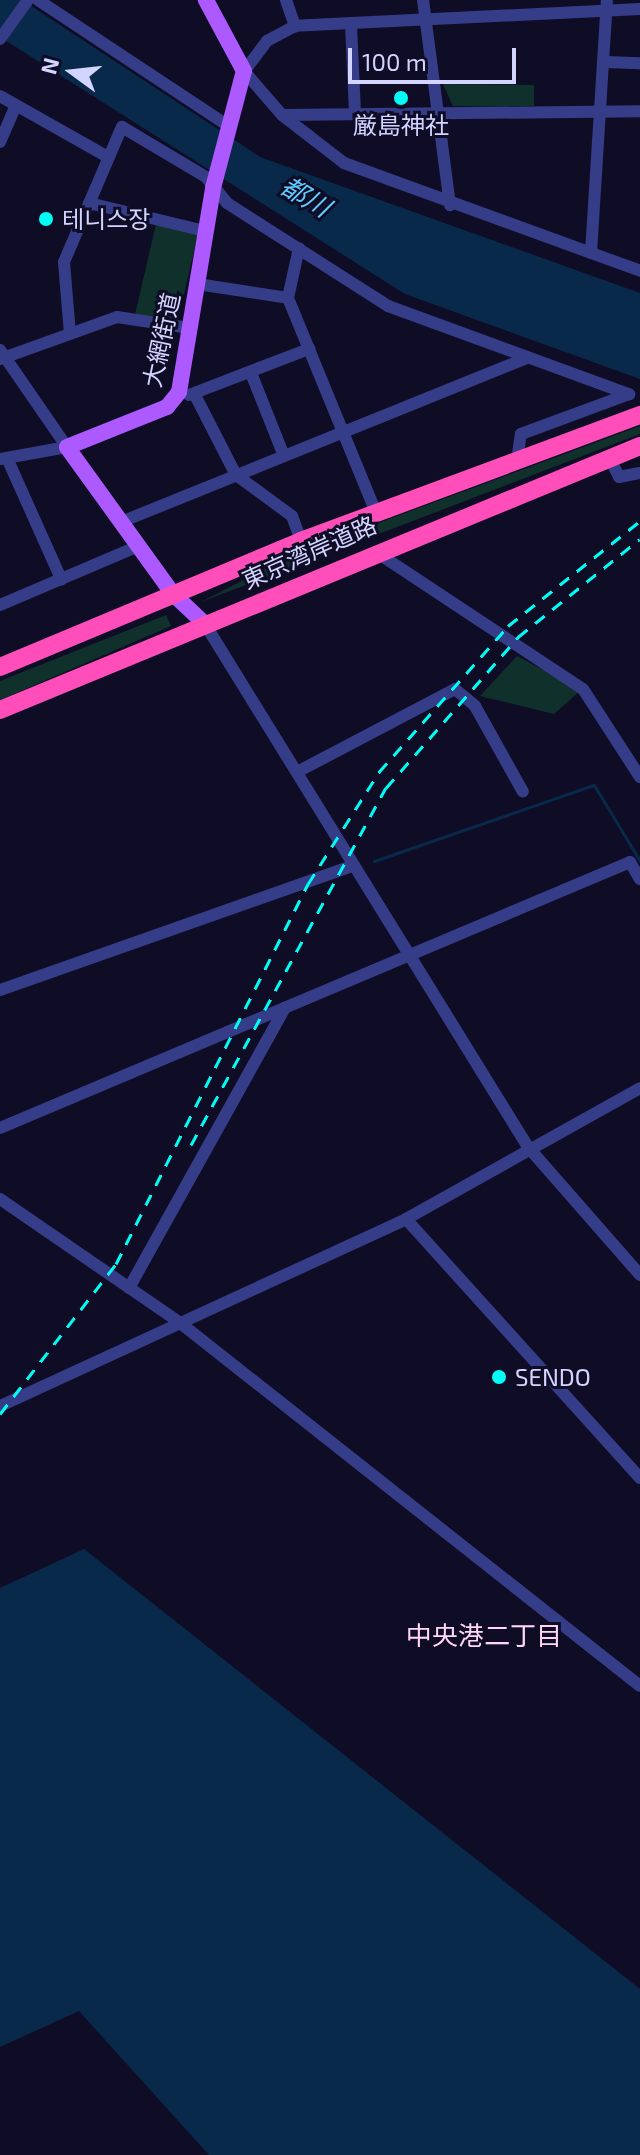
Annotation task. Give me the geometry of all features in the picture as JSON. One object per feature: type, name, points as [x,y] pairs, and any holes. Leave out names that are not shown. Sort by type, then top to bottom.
[{"type":"highway","name":"東京湾岸道路","points":[[0,667],[301,541],[640,415]]},
{"type":"highway","name":"東京湾岸道路","points":[[0,710],[374,550],[640,446]]},
{"type":"main road","points":[[206,0],[244,71]]},
{"type":"main road","name":"大網街道","points":[[67,447],[167,407],[179,392],[213,188],[227,125],[244,71]]},
{"type":"main road","points":[[67,447],[173,594],[205,624]]},
{"type":"street","points":[[0,39],[28,0]]},
{"type":"street","points":[[38,0],[227,125]]},
{"type":"street","points":[[286,0],[295,26]]},
{"type":"street","points":[[423,0],[450,205]]},
{"type":"street","points":[[529,0],[530,15]]},
{"type":"street","points":[[591,253],[608,5]]},
{"type":"street","points":[[637,268],[450,205],[344,163],[282,115],[244,71],[257,50],[295,26],[530,15],[608,5],[640,9]]},
{"type":"street","points":[[351,25],[355,113]]},
{"type":"street","points":[[605,62],[640,63]]},
{"type":"street","points":[[0,96],[108,157]]},
{"type":"street","points":[[0,142],[16,105]]},
{"type":"street","points":[[282,115],[602,109],[640,111]]},
{"type":"street","points":[[70,334],[64,262],[122,127],[299,248],[406,315],[629,394],[521,434],[517,461]]},
{"type":"street","points":[[89,203],[205,231]]},
{"type":"street","points":[[299,248],[288,298],[376,513]]},
{"type":"street","points":[[197,284],[288,298]]},
{"type":"street","points":[[61,579],[4,458],[67,447],[2,356],[117,317],[190,328]]},
{"type":"street","points":[[179,392],[196,397],[309,349]]},
{"type":"street","points":[[121,522],[525,359]]},
{"type":"street","points":[[251,373],[284,456]]},
{"type":"street","points":[[196,397],[236,475],[292,516],[301,541]]},
{"type":"street","points":[[609,457],[619,477],[640,473]]},
{"type":"street","points":[[0,605],[138,546]]},
{"type":"street","points":[[374,550],[471,621],[583,689],[640,777]]},
{"type":"street","points":[[205,624],[528,1147],[640,1275]]},
{"type":"street","points":[[297,772],[455,689],[475,706],[523,792]]},
{"type":"street","points":[[0,1128],[630,862],[640,879]]},
{"type":"street","points":[[0,990],[353,866]]},
{"type":"street","points":[[129,1288],[286,1008]]},
{"type":"street","points":[[0,1406],[406,1219],[528,1147],[640,1088]]},
{"type":"street","points":[[0,1199],[179,1322],[639,1683]]},
{"type":"street","points":[[406,1219],[640,1478]]},
{"type":"green space","points":[[443,84],[534,85],[534,106],[453,106]]},
{"type":"green space","points":[[156,224],[198,234],[177,324],[135,315]]},
{"type":"green space","points":[[640,426],[640,434],[201,602],[292,555]]},
{"type":"green space","points":[[166,615],[171,626],[0,700],[0,681]]},
{"type":"green space","points":[[517,656],[581,690],[554,714],[480,696]]},
{"type":"water","name":"都川","points":[[0,0],[22,0],[260,157],[640,293],[640,379],[405,294],[0,37]]},
{"type":"water","points":[[84,1549],[640,1989],[640,2155],[209,2155],[79,2011],[0,2047],[0,1588]]},
{"type":"waterway","points":[[374,861],[594,785],[640,861]]},
{"type":"railway","points":[[0,1414],[116,1264],[308,884],[379,772],[508,626],[640,521]]},
{"type":"railway","points":[[191,1145],[386,788],[518,637],[640,539]]},
{"type":"place","name":"厳島神社","points":[[401,98]]},
{"type":"place","name":"테니스장","points":[[46,219]]},
{"type":"place","name":"SENDO","points":[[499,1377]]},
{"type":"district","name":"中央港二丁目","points":[[484,1635]]}]
